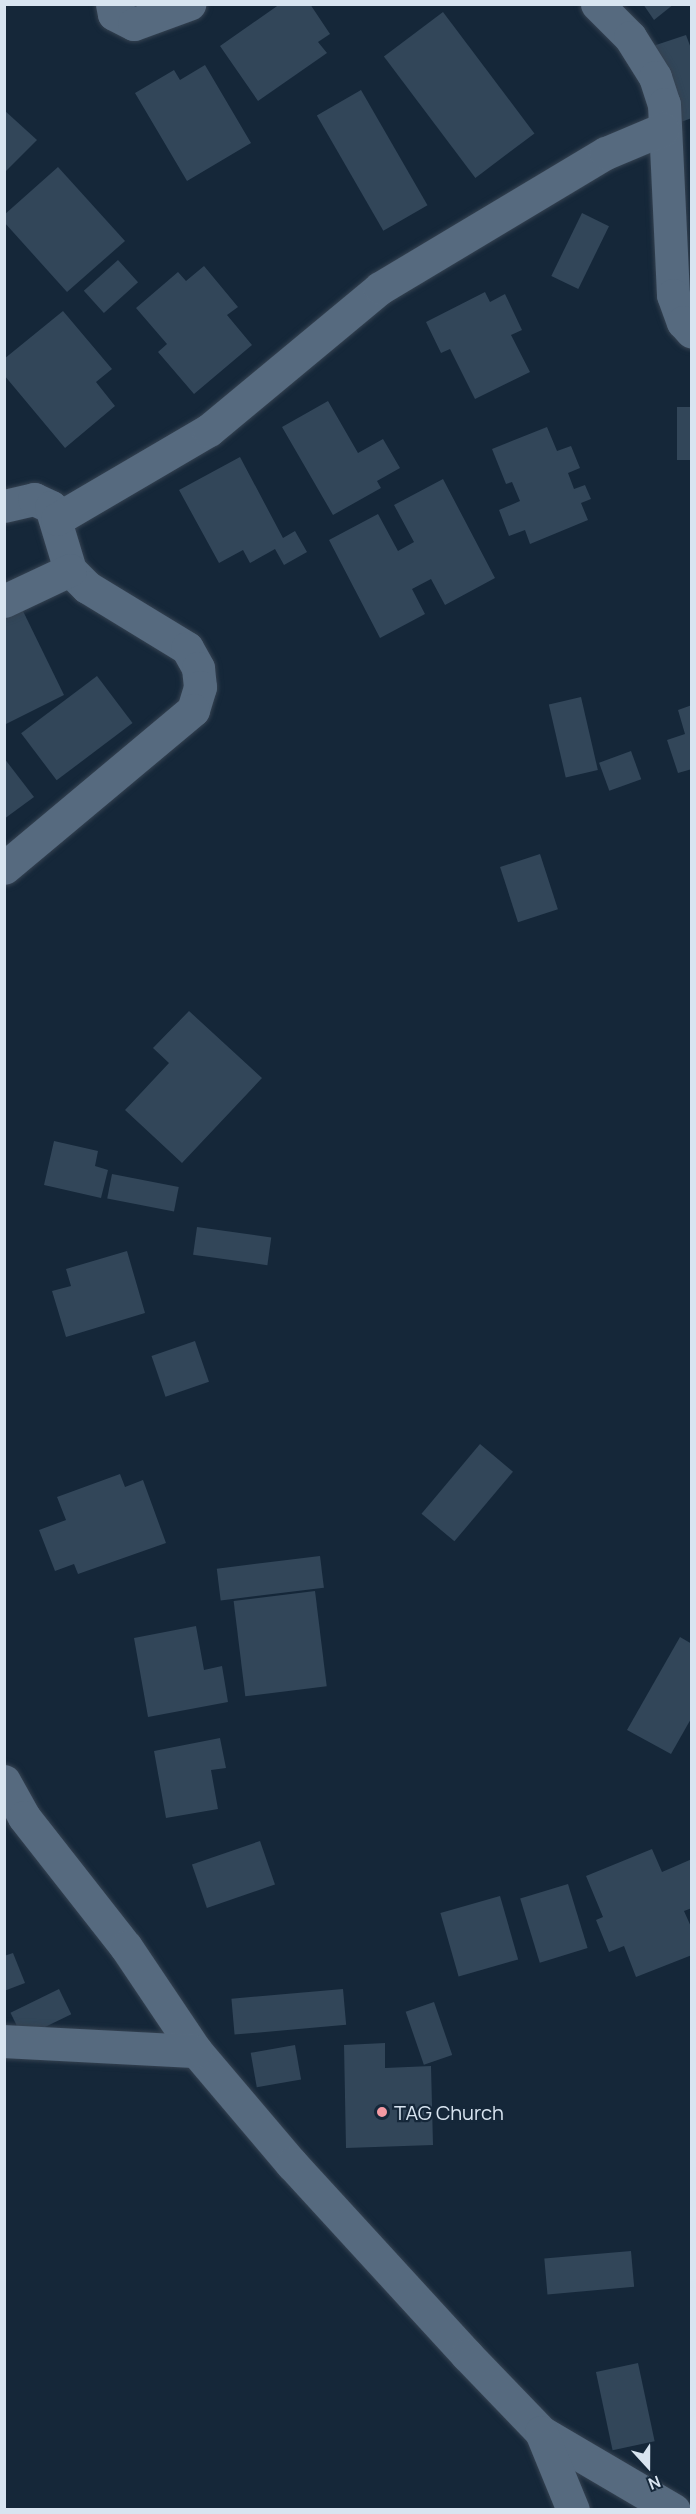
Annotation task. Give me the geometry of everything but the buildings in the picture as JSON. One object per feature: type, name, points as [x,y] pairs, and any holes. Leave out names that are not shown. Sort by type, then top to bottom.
[{"type":"street","points":[[112,4],[114,14],[134,24],[189,4]]},
{"type":"street","points":[[597,4],[630,37],[655,77],[664,104],[663,129],[670,172],[673,295],[683,322],[692,332]]},
{"type":"street","points":[[57,519],[209,430],[380,288],[606,153],[663,129]]},
{"type":"street","points":[[4,506],[34,499],[51,507],[57,519],[70,570],[87,587],[187,648],[198,668],[200,687],[193,710],[4,868]]},
{"type":"street","points":[[4,602],[70,570]]},
{"type":"street","points":[[4,1781],[24,1817],[126,1947],[196,2051],[292,2164],[541,2432],[674,2510]]},
{"type":"street","points":[[4,2041],[196,2051]]},
{"type":"street","points":[[541,2432],[573,2510]]},
{"type":"place","name":"TAG Church","points":[[382,2112]]}]
